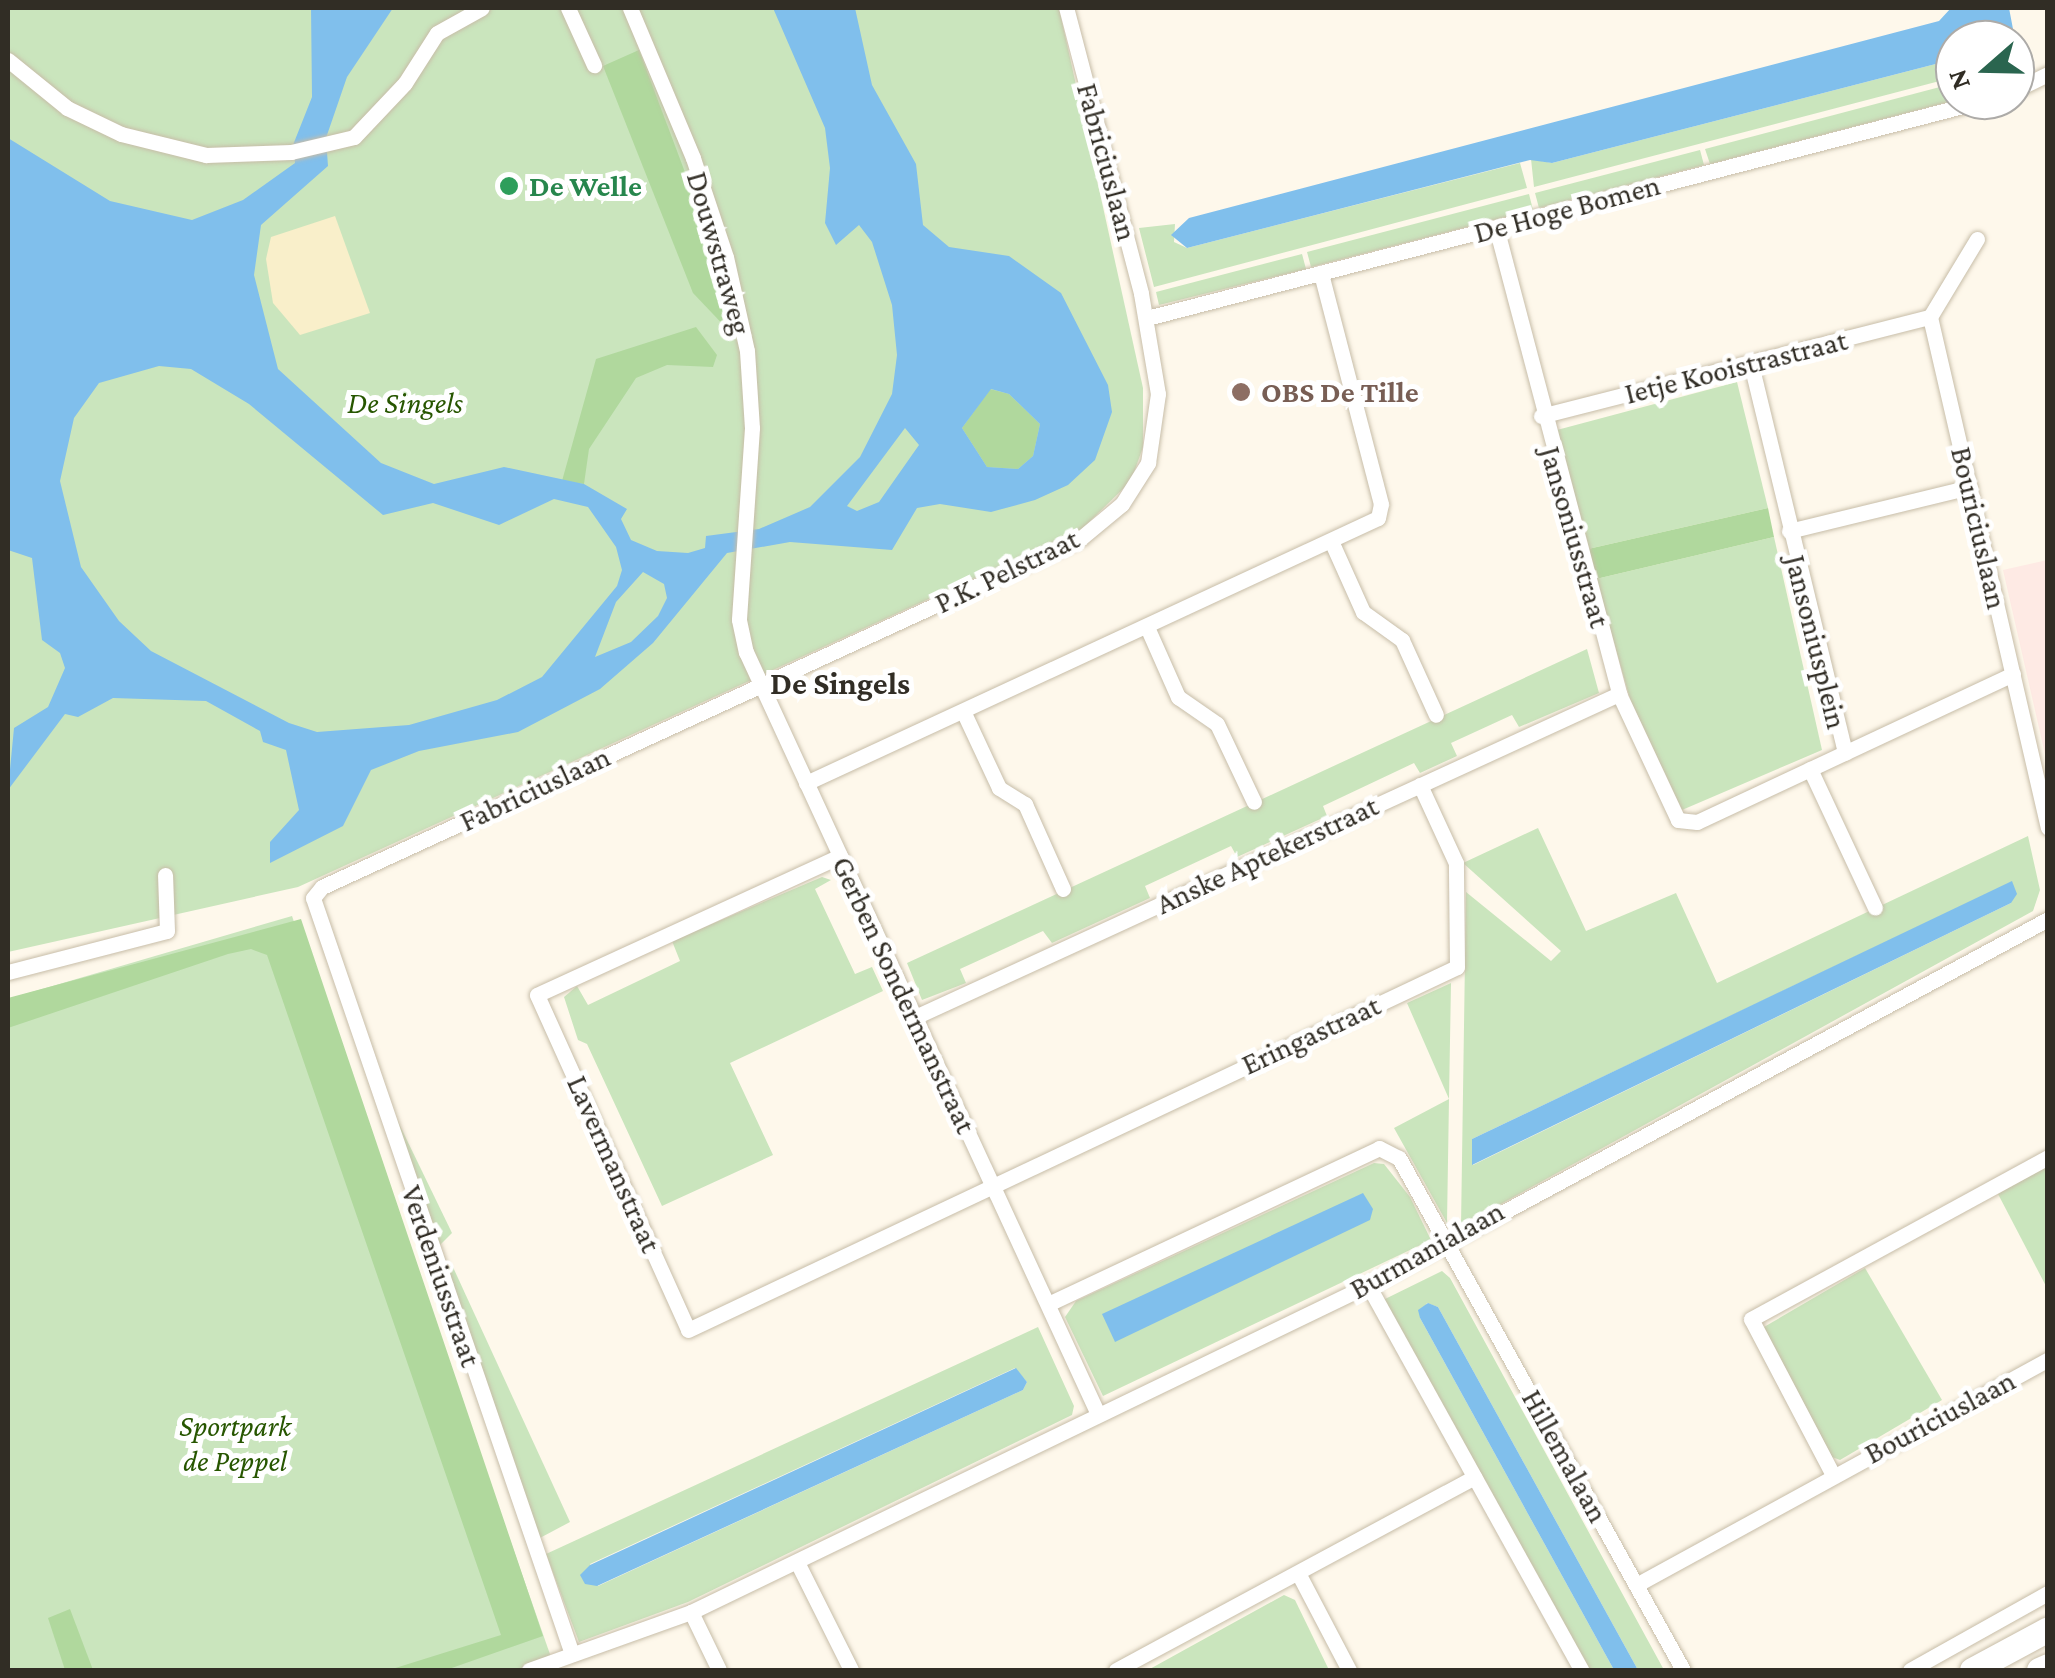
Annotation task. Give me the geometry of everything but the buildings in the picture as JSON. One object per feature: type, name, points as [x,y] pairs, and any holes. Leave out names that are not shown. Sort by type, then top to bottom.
[{"type":"main road","points":[[1972,1670],[2048,1629]]},
{"type":"main road","points":[[2039,1670],[2048,1666]]},
{"type":"street","points":[[8,60],[66,108],[121,134],[206,155],[291,152],[331,146],[367,126],[436,34],[482,8]]},
{"type":"street","points":[[568,8],[594,65]]},
{"type":"street","name":"Douwstraweg","points":[[630,8],[693,158],[734,294],[752,428],[739,620],[762,686]]},
{"type":"street","name":"Fabriciuslaan","points":[[1066,8],[1146,318]]},
{"type":"street","name":"De Hoge Bomen","points":[[1146,318],[1935,113]]},
{"type":"street","name":"Jansoniusstraat","points":[[1496,227],[1542,416],[1619,694],[1678,820],[1697,822],[1810,769]]},
{"type":"street","points":[[1930,318],[1977,239]]},
{"type":"street","points":[[806,783],[1369,526],[1381,504],[1321,273]]},
{"type":"street","name":"P.K. Pelstraat","points":[[762,686],[1080,538],[1122,504],[1148,463],[1156,431],[1146,318]]},
{"type":"street","name":"Ietje Kooistrastraat","points":[[1542,416],[1930,318]]},
{"type":"street","name":"Bouriciuslaan","points":[[1930,318],[2048,828]]},
{"type":"street","name":"Jansoniusplein","points":[[1752,364],[1845,753]]},
{"type":"street","name":"Jansoniusplein","points":[[1789,531],[1970,488]]},
{"type":"street","points":[[1332,543],[1363,612],[1402,640],[1436,715]]},
{"type":"street","points":[[1146,628],[1178,697],[1217,724],[1254,802]]},
{"type":"street","points":[[1876,908],[1810,769],[2013,674]]},
{"type":"street","name":"Fabriciuslaan","points":[[313,898],[322,887],[762,686]]},
{"type":"street","name":"Gerben Sondermanstraat","points":[[762,686],[1098,1412]]},
{"type":"street","name":"Anske Aptekerstraat","points":[[914,1017],[1619,694]]},
{"type":"street","points":[[963,711],[999,788],[1025,804],[1063,888]]},
{"type":"street","name":"Eringastraat","points":[[992,1183],[1457,968],[1456,862],[1420,785]]},
{"type":"street","name":"Lavermanstraat","points":[[840,856],[538,995],[688,1330],[992,1183]]},
{"type":"street","points":[[8,972],[167,931],[164,875]]},
{"type":"street","name":"Verdeniusstraat","points":[[313,898],[572,1654]]},
{"type":"street","name":"Burmanialaan","points":[[529,1670],[692,1612],[1098,1412],[1368,1286],[2048,918]]},
{"type":"street","points":[[1048,1304],[1379,1148],[1399,1158],[1446,1242]]},
{"type":"street","name":"Bouriciuslaan","points":[[1833,1475],[1751,1318],[2048,1157]]},
{"type":"street","name":"Hillemalaan","points":[[1446,1242],[1684,1670]]},
{"type":"street","points":[[1368,1286],[1581,1670]]},
{"type":"street","name":"Bouriciuslaan","points":[[1636,1585],[2048,1358]]},
{"type":"street","points":[[1116,1670],[1474,1477]]},
{"type":"street","points":[[797,1562],[851,1670]]},
{"type":"street","points":[[1298,1573],[1349,1670]]},
{"type":"street","points":[[1910,1670],[2048,1592]]},
{"type":"street","points":[[692,1612],[719,1670]]},
{"type":"shaded area","points":[[2048,560],[2047,763],[2003,570]]},
{"type":"green space","name":"De Singels","points":[[8,8],[1059,8],[1143,388],[1143,447],[1131,481],[1082,529],[298,887],[8,952]]},
{"type":"green space","points":[[639,50],[715,252],[731,333],[693,293],[603,66]]},
{"type":"green space","points":[[1935,64],[1935,82],[1534,187],[1531,159],[1552,163]]},
{"type":"green space","points":[[1935,88],[1935,105],[1710,164],[1705,149]]},
{"type":"green space","points":[[1700,150],[1704,165],[1539,208],[1535,193]]},
{"type":"green space","points":[[1520,163],[1527,188],[1154,287],[1139,228],[1175,224],[1174,242],[1187,248]]},
{"type":"green space","points":[[1529,194],[1533,210],[1311,267],[1307,252]]},
{"type":"green space","points":[[1302,254],[1306,269],[1159,305],[1156,292]]},
{"type":"green space","points":[[696,327],[717,355],[713,367],[667,365],[636,378],[589,449],[584,484],[562,481],[596,359]]},
{"type":"green space","points":[[1737,382],[1768,508],[1588,549],[1557,430]]},
{"type":"green space","points":[[990,389],[1009,394],[1040,424],[1033,456],[1018,469],[987,467],[962,428]]},
{"type":"green space","points":[[1768,508],[1774,537],[1596,579],[1588,549]]},
{"type":"green space","points":[[1774,537],[1822,750],[1682,810],[1630,699],[1596,579]]},
{"type":"green space","points":[[1587,649],[1599,693],[1519,727],[1512,715],[1451,743],[1457,756],[1420,773],[1414,763],[1323,806],[1327,816],[1237,857],[1231,846],[1145,886],[1150,898],[1052,943],[1043,931],[960,969],[966,983],[922,1000],[907,963]]},
{"type":"green space","points":[[1538,828],[1586,931],[1676,893],[1717,983],[2028,836],[2040,890],[2033,911],[1461,1226],[1466,892],[1551,961],[1561,951],[1463,863]],"holes":[[[2012,882],[2011,903],[1473,1165],[1472,1139]]]},
{"type":"green space","points":[[822,877],[831,880],[815,889],[855,974],[872,967],[883,991],[730,1063],[773,1155],[662,1206],[587,1044],[578,1040],[564,997],[577,986],[588,1005],[680,961],[672,941]]},
{"type":"green space","name":"Sportpark de Peppel","points":[[292,916],[552,1660],[520,1670],[8,1670],[8,999]]},
{"type":"green space","points":[[301,919],[543,1636],[446,1670],[389,1670],[501,1635],[267,955],[251,949],[228,954],[8,1028],[8,998]]},
{"type":"green space","points":[[1451,983],[1449,1099],[1407,1003]]},
{"type":"green space","points":[[387,1099],[452,1233],[438,1247]]},
{"type":"green space","points":[[1449,1099],[1447,1223],[1394,1128]]},
{"type":"green space","points":[[1374,1163],[1384,1164],[1410,1197],[1431,1240],[1103,1396],[1065,1317],[1076,1301]]},
{"type":"green space","points":[[2047,1166],[2047,1288],[1998,1194]]},
{"type":"green space","points":[[452,1265],[570,1522],[538,1539],[446,1269]]},
{"type":"green space","points":[[1865,1268],[1942,1400],[1840,1460],[1832,1457],[1764,1327]]},
{"type":"green space","points":[[1442,1271],[1450,1278],[1664,1670],[1638,1670],[1438,1307],[1427,1303],[1420,1318],[1614,1670],[1584,1670],[1383,1300]]},
{"type":"green space","points":[[1038,1327],[1074,1406],[1072,1415],[688,1602],[579,1642],[546,1554]],"holes":[[[1015,1368],[1027,1382],[1023,1390],[598,1586],[590,1564]]]},
{"type":"green space","points":[[1284,1595],[1295,1600],[1329,1670],[1148,1670]]},
{"type":"green space","points":[[70,1609],[93,1670],[65,1670],[48,1618]]},
{"type":"sand","points":[[335,216],[370,313],[300,335],[273,303],[266,259],[271,237]]},
{"type":"water","points":[[311,8],[393,8],[347,77],[326,138],[328,166],[261,225],[254,275],[278,369],[381,463],[434,484],[504,467],[584,484],[627,509],[621,519],[631,540],[657,551],[688,553],[705,548],[706,536],[759,529],[810,507],[860,457],[892,394],[897,355],[892,305],[872,242],[859,225],[836,245],[825,223],[830,168],[825,128],[773,8],[855,8],[872,85],[916,164],[923,225],[949,247],[1009,256],[1061,293],[1108,385],[1112,412],[1095,460],[1068,485],[1035,500],[991,512],[940,504],[917,508],[892,550],[790,542],[727,553],[653,643],[600,689],[518,732],[419,751],[371,770],[343,826],[270,863],[270,842],[299,810],[286,750],[263,742],[260,731],[206,701],[113,698],[78,717],[65,714],[8,790],[14,728],[48,707],[65,668],[60,653],[42,640],[32,558],[8,550],[8,138],[110,201],[192,220],[243,200],[295,163],[293,145],[312,97]],"holes":[[[159,366],[191,369],[249,404],[383,515],[433,503],[499,525],[554,499],[588,507],[616,547],[622,570],[617,586],[542,677],[497,700],[409,725],[317,732],[289,723],[151,651],[119,621],[81,567],[60,481],[74,418],[99,383]],[[991,389],[1009,394],[1040,424],[1033,456],[1018,469],[987,467],[962,428]],[[905,428],[919,445],[879,502],[857,511],[847,506]],[[643,572],[664,584],[667,598],[658,616],[631,642],[595,657],[616,602]]]},
{"type":"water","points":[[1951,8],[2009,8],[2011,20],[1940,20]]},
{"type":"water","points":[[1935,22],[1935,64],[1552,163],[1530,160],[1187,248],[1171,235],[1189,218]]},
{"type":"water","points":[[2012,881],[2017,894],[2011,903],[1472,1165],[1472,1139]]},
{"type":"water","points":[[1363,1193],[1373,1209],[1370,1220],[1115,1342],[1102,1314]]},
{"type":"water","points":[[1428,1303],[1438,1307],[1638,1670],[1614,1670],[1420,1318],[1418,1310]]},
{"type":"water","points":[[1016,1368],[1027,1382],[1023,1390],[597,1586],[585,1584],[580,1575],[590,1565]]},
{"type":"place","name":"De Welle","points":[[509,186]]},
{"type":"place","name":"OBS De Tille","points":[[1241,392]]},
{"type":"district","name":"De Singels","points":[[840,683]]}]
